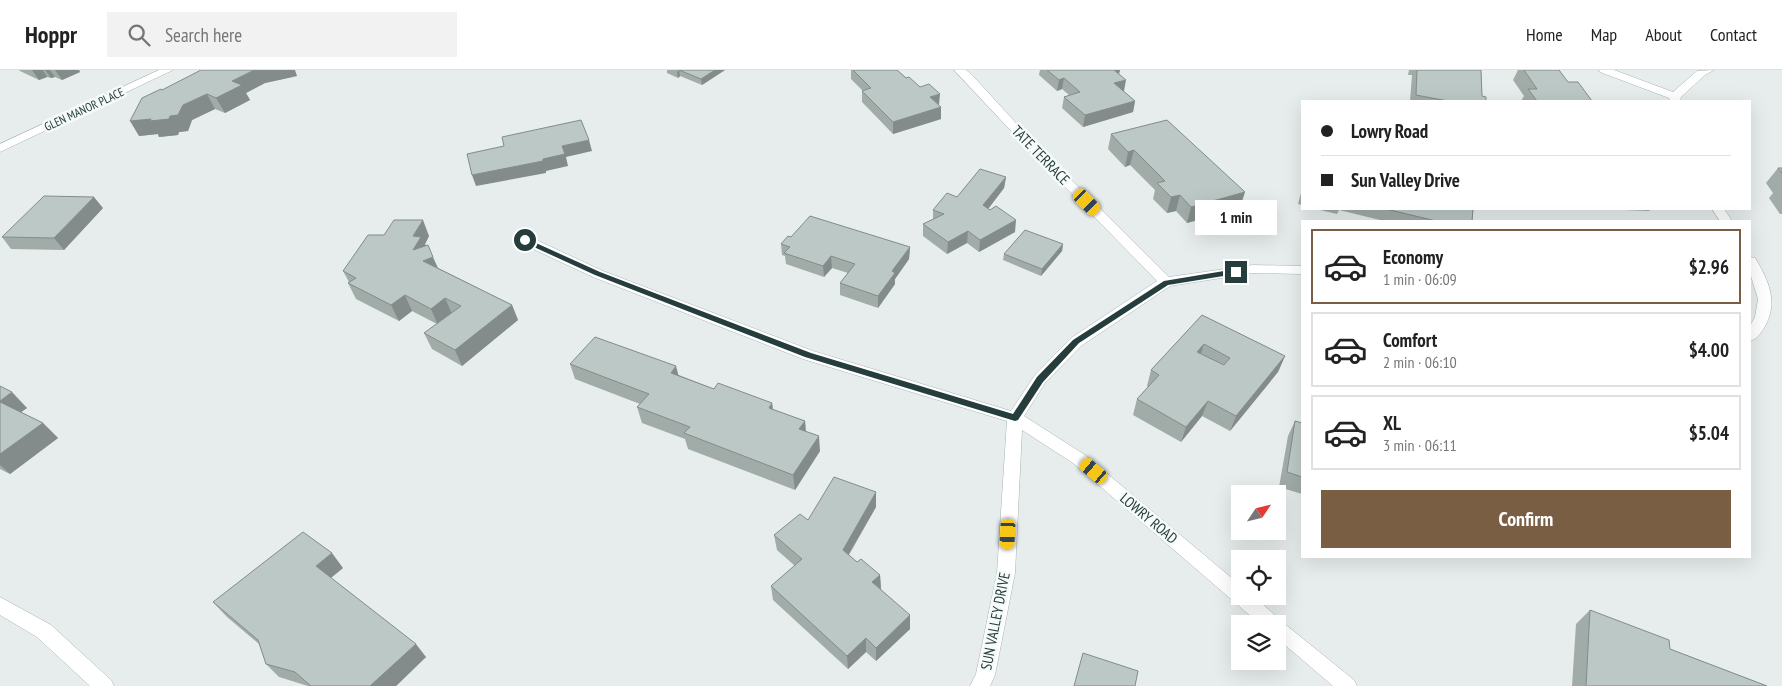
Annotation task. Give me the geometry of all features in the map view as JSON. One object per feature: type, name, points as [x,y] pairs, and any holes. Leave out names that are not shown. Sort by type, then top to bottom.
[{"type":"street","name":"GLEN MANOR PLACE","points":[[0,148],[168,70]]},
{"type":"street","name":"TATE TERRACE","points":[[959,70],[968,77],[1034,148],[1166,282]]},
{"type":"street","points":[[1604,70],[1675,99],[1701,74],[1709,70]]},
{"type":"street","name":"LOWRY ROAD","points":[[525,240],[598,274],[808,355],[1015,418],[1079,459],[1231,588]]},
{"type":"street","points":[[1751,263],[1763,284],[1766,312],[1751,334]]},
{"type":"street","points":[[1015,418],[1040,380],[1076,342],[1166,282],[1253,269],[1301,270]]},
{"type":"street","name":"SUN VALLEY DRIVE","points":[[980,686],[985,675],[1006,573],[1015,418]]},
{"type":"street","points":[[0,605],[44,630],[104,686]]},
{"type":"street","name":"LOWRY ROAD","points":[[1251,605],[1262,615]]},
{"type":"street","points":[[1286,635],[1347,686]]},
{"type":"building","points":[[201,70],[254,70],[232,81],[242,85],[216,98],[207,94],[183,105],[178,115],[170,116],[169,119],[130,121],[142,98]]},
{"type":"building","points":[[679,70],[715,70],[701,79]]},
{"type":"building","points":[[853,70],[897,70],[906,78],[909,77],[920,87],[929,84],[940,94],[930,97],[941,107],[893,122],[862,91],[871,88]]},
{"type":"building","points":[[1047,70],[1114,70],[1126,80],[1114,83],[1135,101],[1085,115],[1064,97],[1080,92],[1064,78],[1059,80]]},
{"type":"building","points":[[1417,70],[1481,70],[1482,96],[1486,97],[1486,100],[1443,100],[1416,95]]},
{"type":"building","points":[[1524,70],[1559,70],[1568,82],[1578,82],[1591,100],[1536,100],[1528,89],[1537,89]]},
{"type":"building","points":[[581,120],[589,140],[562,146],[565,154],[543,159],[543,161],[472,175],[467,154],[504,146],[502,137]]},
{"type":"building","points":[[1167,120],[1245,192],[1191,207],[1180,195],[1171,197],[1157,183],[1165,181],[1134,150],[1128,152],[1111,134]]},
{"type":"building","points":[[980,169],[1006,177],[983,205],[990,210],[996,206],[1016,220],[980,240],[968,231],[948,242],[923,224],[944,214],[933,210],[947,193],[957,197]]},
{"type":"building","points":[[44,196],[94,197],[54,238],[2,237]]},
{"type":"building","points":[[1390,210],[1473,210],[1472,220],[1432,220]]},
{"type":"building","points":[[810,216],[910,247],[892,271],[895,273],[878,296],[840,283],[855,264],[831,256],[823,266],[784,253],[790,247],[781,244],[788,236],[791,237]]},
{"type":"building","points":[[394,220],[423,220],[413,236],[421,237],[413,250],[428,245],[433,257],[423,261],[512,305],[455,350],[424,333],[461,306],[445,298],[431,309],[405,295],[391,305],[348,283],[356,278],[343,271],[368,235],[384,235]]},
{"type":"building","points":[[1025,230],[1063,244],[1042,269],[1004,254]]},
{"type":"building","points":[[1202,315],[1285,356],[1236,416],[1208,401],[1186,427],[1137,399],[1159,375],[1151,370]],"holes":[[[1204,344],[1230,358],[1224,365],[1197,352]]]},
{"type":"building","points":[[595,337],[676,366],[671,373],[714,389],[718,383],[772,403],[769,408],[805,421],[799,429],[819,436],[793,475],[684,433],[690,427],[637,407],[649,394],[570,364]]},
{"type":"building","points":[[0,386],[12,392],[0,401]]},
{"type":"building","points":[[0,402],[43,423],[0,454]]},
{"type":"building","points":[[1295,421],[1301,423],[1301,477],[1287,472]]},
{"type":"building","points":[[834,477],[876,492],[843,550],[857,562],[861,559],[880,575],[872,582],[910,615],[876,648],[866,638],[847,656],[771,586],[802,559],[774,535],[800,514],[808,520]]},
{"type":"building","points":[[303,532],[332,553],[316,566],[416,644],[370,686],[311,686],[295,672],[266,664],[258,640],[213,602]]},
{"type":"building","points":[[1590,610],[1669,640],[1670,649],[1767,686],[1586,686]]},
{"type":"building","points":[[1083,653],[1138,671],[1135,686],[1074,686]]},
{"type":"route","points":[[525,240],[598,274],[808,355],[1015,418],[1040,380],[1076,342],[1166,282],[1236,272]]}]
